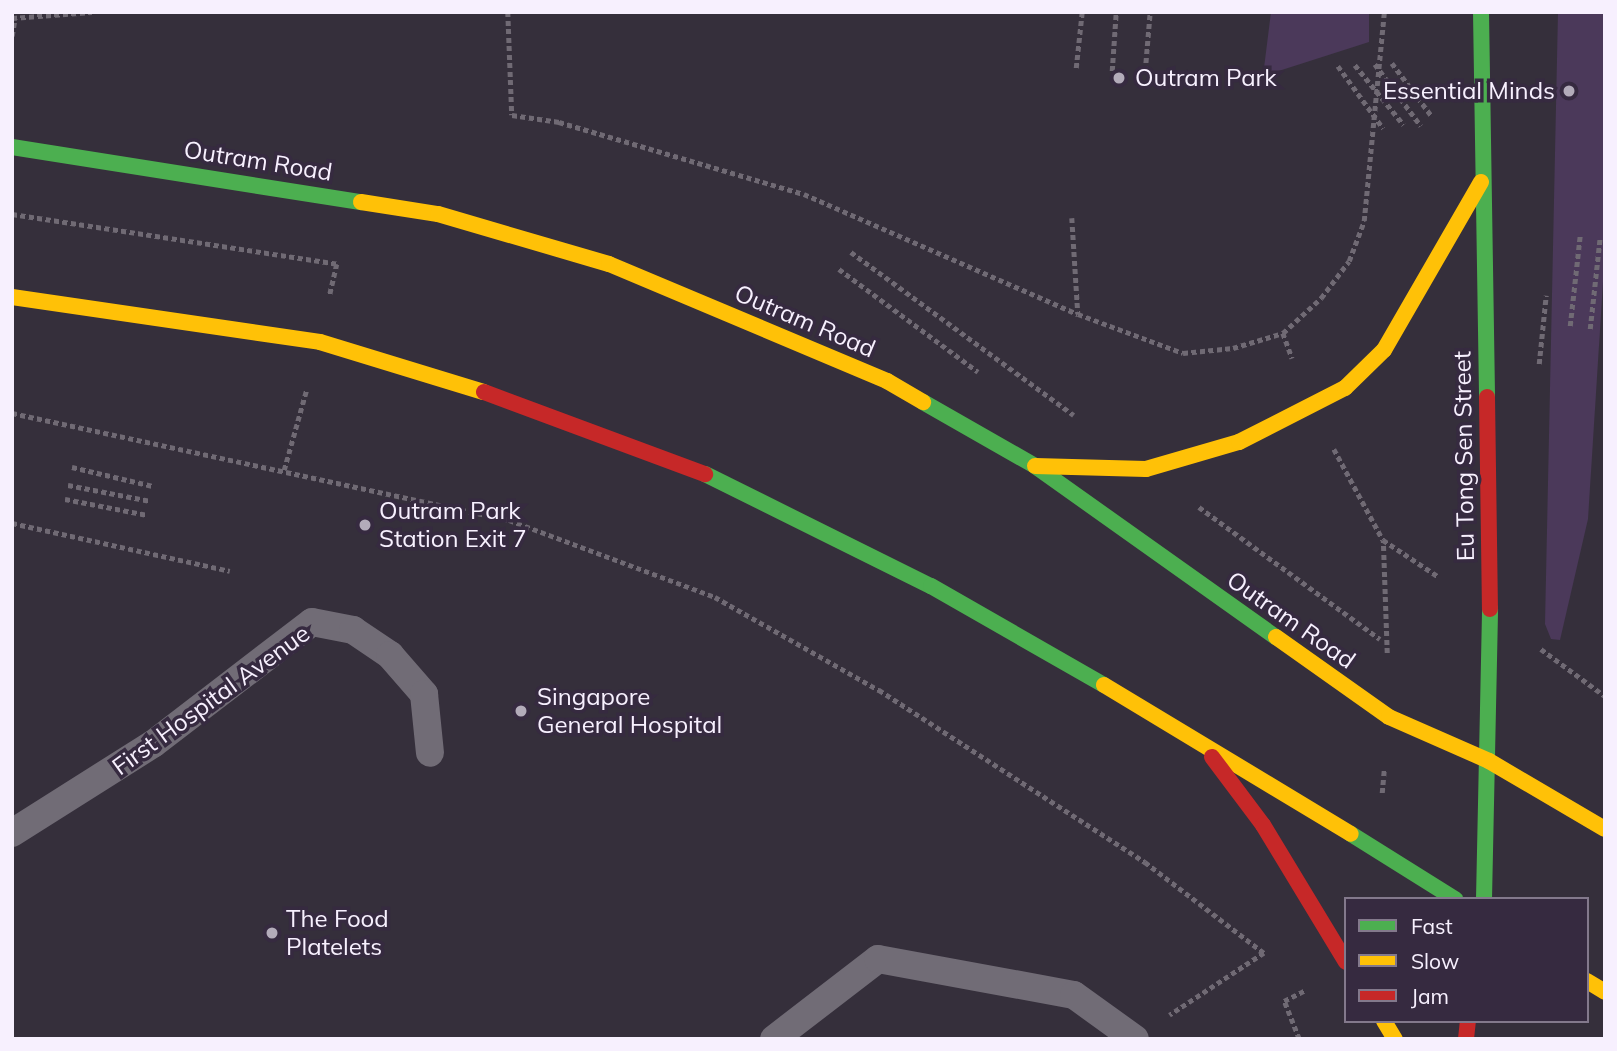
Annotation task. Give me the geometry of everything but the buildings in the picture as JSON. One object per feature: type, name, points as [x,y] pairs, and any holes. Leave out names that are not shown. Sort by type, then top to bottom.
[{"type":"main road","name":"Eu Tong Sen Street","points":[[1481,12],[1490,611],[1489,761],[1483,897]]},
{"type":"main road","name":"Outram Road","points":[[12,147],[438,214],[609,264],[887,380],[1035,466],[1389,717],[1489,761],[1605,829]]},
{"type":"main road","points":[[1035,466],[1146,469],[1239,442],[1334,395],[1384,349],[1482,181]]},
{"type":"main road","points":[[12,297],[320,342],[547,411],[725,482],[931,586],[1198,738],[1452,897]]},
{"type":"main road","points":[[1198,738],[1263,825],[1344,959]]},
{"type":"main road","points":[[1589,982],[1605,992]]},
{"type":"main road","points":[[1385,1023],[1395,1039]]},
{"type":"lane","name":"First Hospital Avenue","points":[[12,833],[41,813],[79,796],[312,622],[353,630],[390,654],[424,694],[430,753]]},
{"type":"lane","points":[[774,1039],[878,959],[1074,995],[1134,1038]]},
{"type":"path","points":[[12,36],[13,18],[92,12]]},
{"type":"path","points":[[508,12],[512,115],[559,122],[804,194],[1078,314],[1183,353],[1233,348],[1283,333],[1321,298],[1349,261],[1364,221],[1384,12]]},
{"type":"path","points":[[1076,68],[1082,12]]},
{"type":"path","points":[[1112,71],[1116,12]]},
{"type":"path","points":[[1145,71],[1150,12]]},
{"type":"path","points":[[1392,63],[1438,124]]},
{"type":"path","points":[[1375,64],[1421,126]]},
{"type":"path","points":[[1355,65],[1404,125]]},
{"type":"path","points":[[1338,66],[1384,128]]},
{"type":"path","points":[[1073,218],[1078,314]]},
{"type":"path","points":[[1570,326],[1580,235]]},
{"type":"path","points":[[1590,329],[1601,237]]},
{"type":"path","points":[[1539,369],[1546,295]]},
{"type":"path","points":[[12,413],[509,520],[715,597],[879,690],[1133,854],[1264,954],[1134,1038]]},
{"type":"path","points":[[72,467],[153,486]]},
{"type":"path","points":[[68,485],[150,501]]},
{"type":"path","points":[[65,499],[147,515]]},
{"type":"path","points":[[12,523],[230,571]]},
{"type":"path","points":[[1378,849],[1389,717],[1382,540],[1490,611],[1605,696]]},
{"type":"path","points":[[1299,1039],[1284,1001],[1321,984]]},
{"type":"shaded area","points":[[1271,12],[1369,12],[1369,42],[1263,76]]},
{"type":"shaded area","points":[[1558,12],[1605,12],[1605,251],[1588,519],[1560,640],[1551,639],[1545,624]]},
{"type":"traffic: fast","points":[[1481,12],[1487,397]]},
{"type":"traffic: fast","points":[[12,147],[361,202]]},
{"type":"traffic: fast","points":[[923,402],[1035,466],[1276,637]]},
{"type":"traffic: fast","points":[[705,474],[931,586],[1104,685]]},
{"type":"traffic: fast","points":[[1484,897],[1490,609]]},
{"type":"traffic: fast","points":[[1351,834],[1452,897]]},
{"type":"traffic: slow","points":[[1035,466],[1146,469],[1239,442],[1345,388],[1384,350],[1481,182]]},
{"type":"traffic: slow","points":[[361,202],[438,214],[609,264],[887,381],[923,402]]},
{"type":"traffic: slow","points":[[12,297],[320,342],[484,392]]},
{"type":"traffic: slow","points":[[1276,637],[1389,717],[1489,761],[1605,829]]},
{"type":"traffic: slow","points":[[1104,685],[1351,834]]},
{"type":"traffic: slow","points":[[1589,982],[1605,992]]},
{"type":"traffic: slow","points":[[1385,1023],[1395,1039]]},
{"type":"traffic: jam","points":[[484,392],[705,474]]},
{"type":"traffic: jam","points":[[1487,397],[1490,609]]},
{"type":"traffic: jam","points":[[1212,757],[1263,825],[1344,959]]},
{"type":"traffic: jam","points":[[1466,1039],[1468,1023]]},
{"type":"place","name":"Outram Park","points":[[1119,78]]},
{"type":"place","name":"Essential Minds","points":[[1569,91]]},
{"type":"place","name":"Outram Park Station Exit 7","points":[[365,525]]},
{"type":"place","name":"Singapore General Hospital","points":[[521,711]]},
{"type":"place","name":"The Food Platelets","points":[[272,933]]}]
